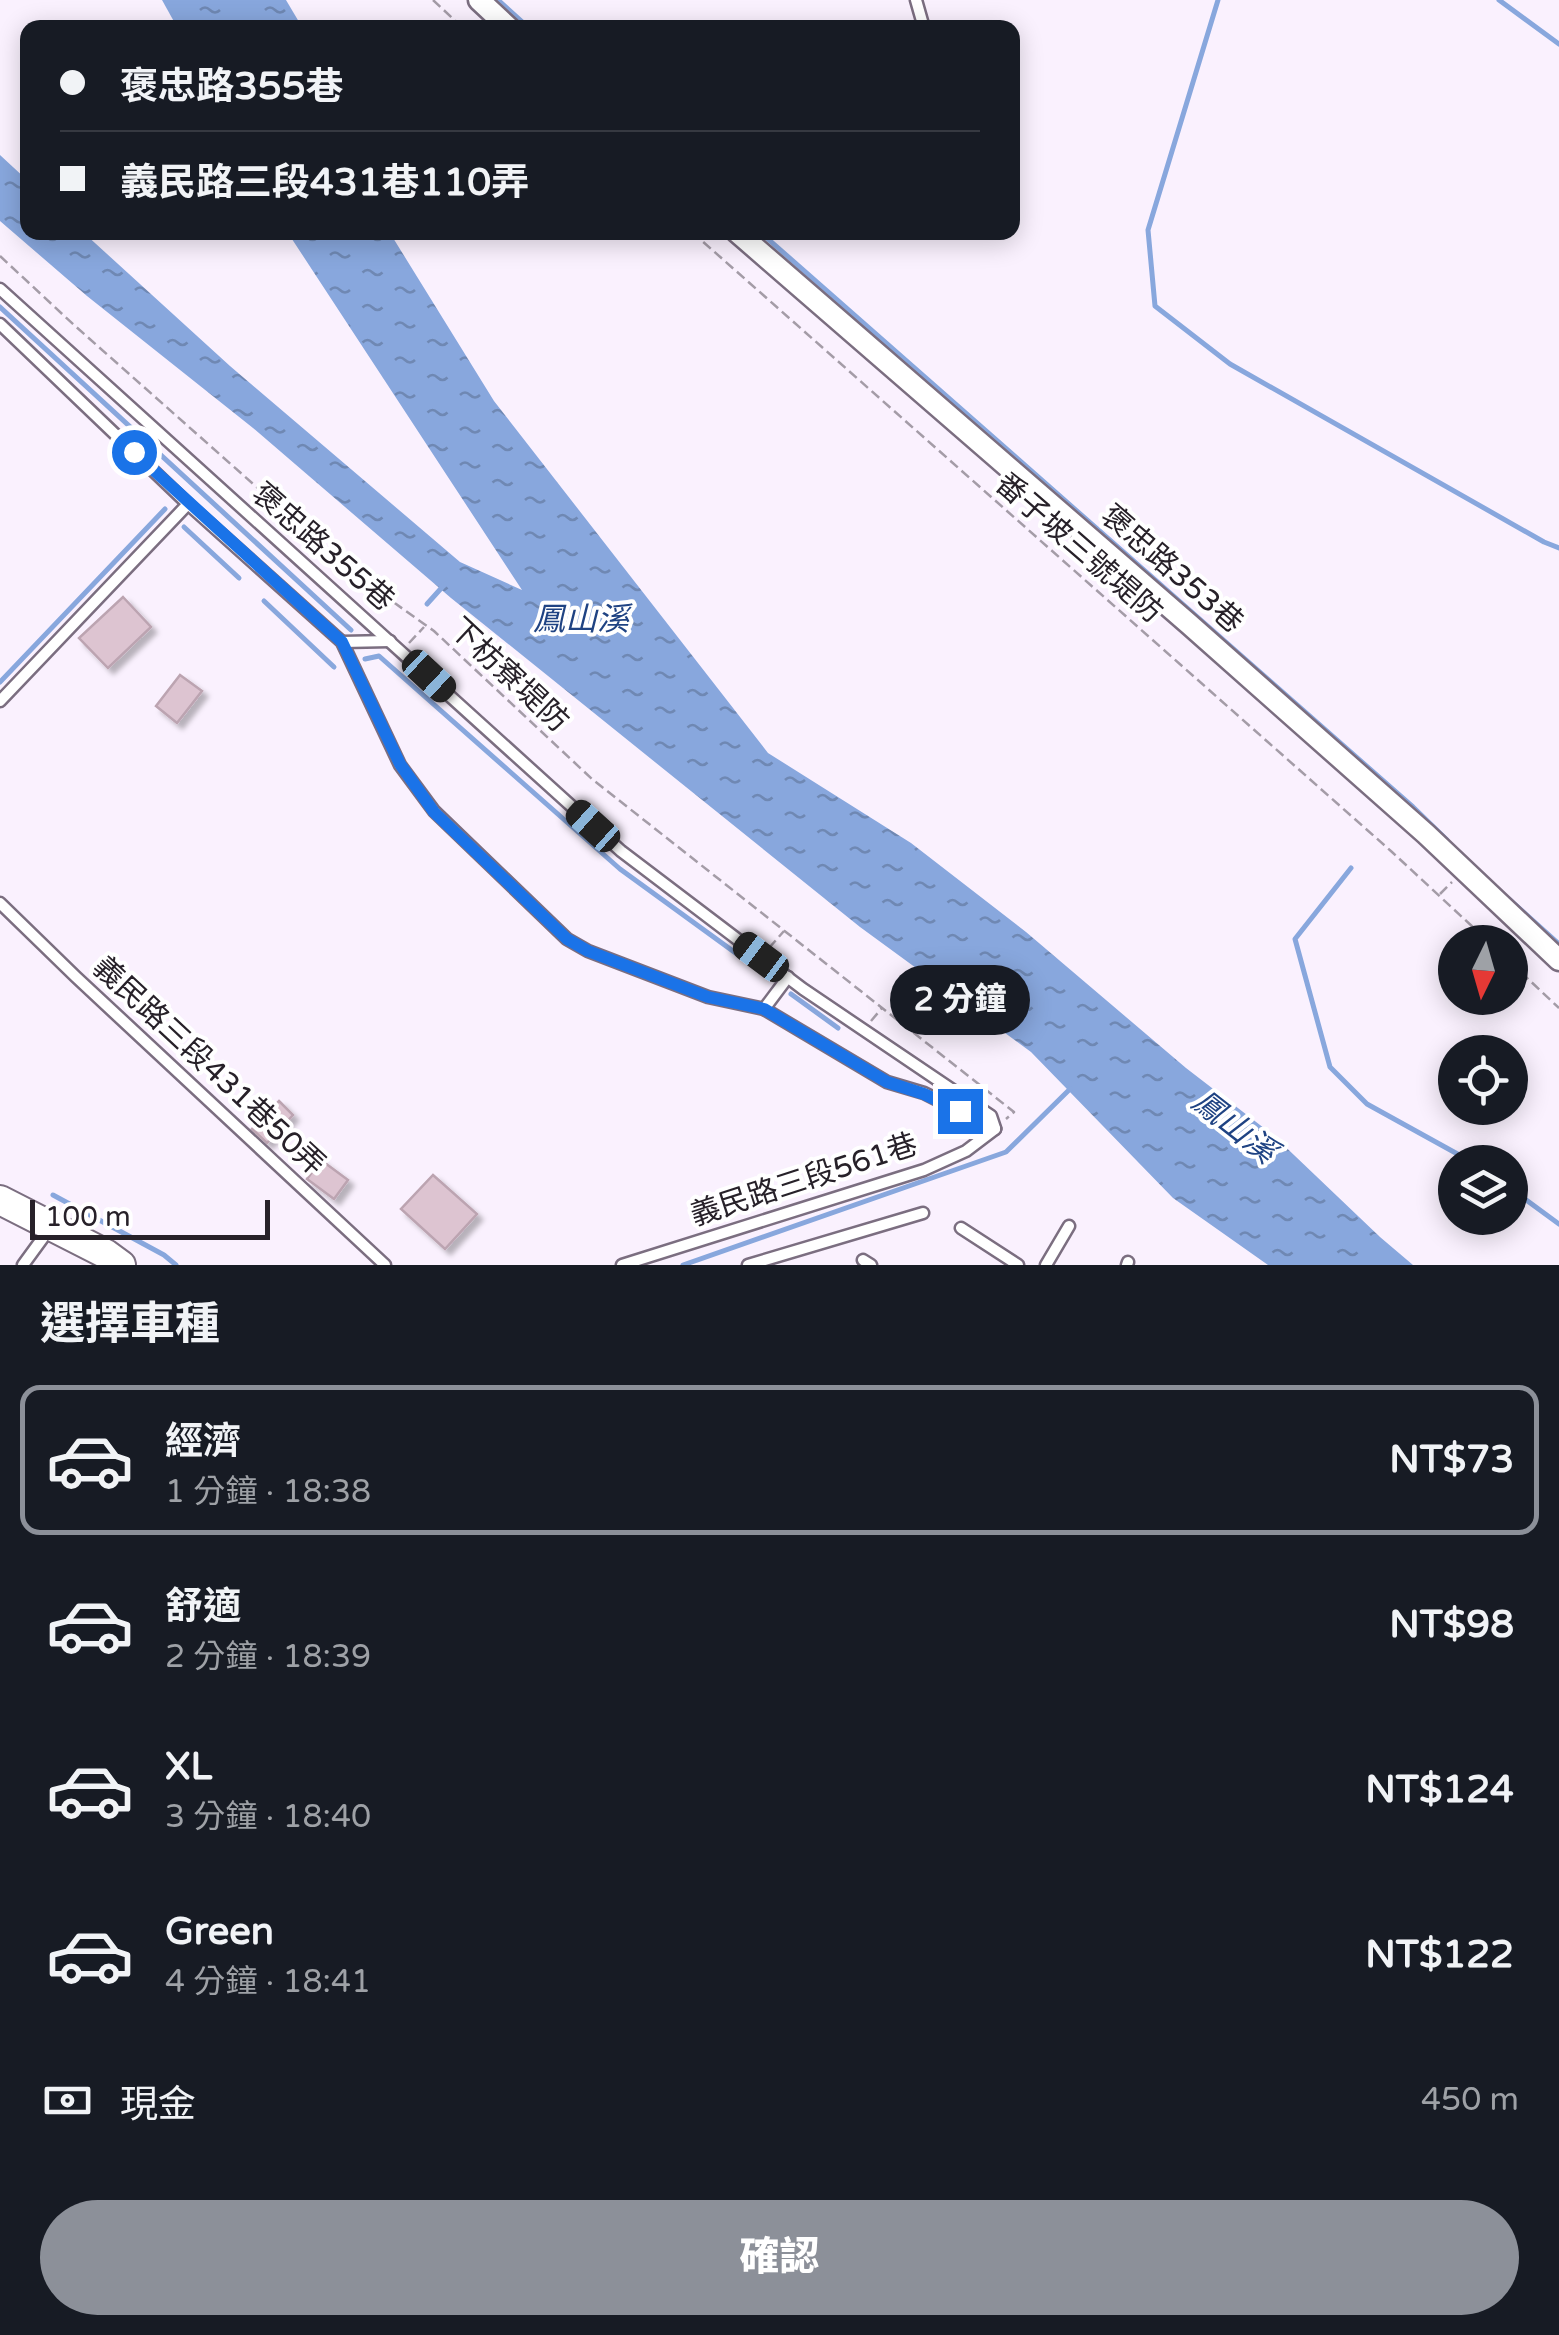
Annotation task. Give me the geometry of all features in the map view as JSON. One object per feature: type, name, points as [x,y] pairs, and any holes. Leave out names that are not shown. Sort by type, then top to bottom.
[{"type":"main road","points":[[0,1200],[122,1265]]},
{"type":"street","points":[[478,0],[501,20]]},
{"type":"street","name":"褒忠路353巷","points":[[746,240],[1190,624],[1426,834],[1559,960]]},
{"type":"lane","name":"褒忠路355巷","points":[[0,289],[620,851],[788,977],[991,1116],[995,1129]]},
{"type":"lane","points":[[0,324],[188,504],[342,642],[400,764],[434,812],[567,939],[588,951],[708,997],[764,1009],[887,1082],[924,1094],[995,1129]]},
{"type":"lane","points":[[0,701],[188,504]]},
{"type":"lane","points":[[342,642],[390,641]]},
{"type":"lane","name":"義民路三段431巷50弄","points":[[0,902],[385,1265]]},
{"type":"lane","points":[[764,1009],[788,977]]},
{"type":"lane","name":"義民路三段561巷","points":[[622,1265],[924,1170],[966,1150],[995,1129]]},
{"type":"lane","points":[[748,1265],[924,1213]]},
{"type":"lane","points":[[1046,1265],[1069,1226]]},
{"type":"lane","points":[[22,1265],[50,1227]]},
{"type":"lane","points":[[961,1228],[1018,1265]]},
{"type":"path","points":[[433,0],[454,20]]},
{"type":"path","name":"番子坡三號堤防","points":[[701,240],[1471,925]]},
{"type":"path","name":"下枋寮堤防","points":[[0,256],[358,577],[425,625],[592,779],[883,1006],[1005,1107]]},
{"type":"path","points":[[0,265],[4,260]]},
{"type":"path","points":[[402,652],[425,625]]},
{"type":"path","points":[[761,957],[785,930]]},
{"type":"path","points":[[1528,979],[1559,1008]]},
{"type":"path","points":[[864,1030],[883,1006]]},
{"type":"water","points":[[162,0],[286,0],[298,20],[173,20]]},
{"type":"water","name":"鳳山溪","points":[[0,155],[20,174],[20,238],[0,221]]},
{"type":"water","name":"鳳山溪","points":[[22,240],[92,240],[230,366],[460,562],[522,590],[293,240],[394,240],[494,401],[768,753],[911,843],[1026,932],[1186,1068],[1273,1135],[1413,1265],[1268,1265],[1173,1198],[1031,1052],[860,927],[451,598],[253,428]]},
{"type":"building","points":[[123,597],[151,627],[108,668],[79,638]]},
{"type":"building","points":[[180,675],[202,691],[177,723],[156,706]]},
{"type":"building","points":[[279,1101],[293,1115],[267,1143],[252,1129]]},
{"type":"building","points":[[321,1160],[348,1180],[334,1199],[307,1179]]},
{"type":"building","points":[[433,1175],[477,1214],[445,1249],[401,1209]]},
{"type":"waterway","points":[[498,0],[520,20]]},
{"type":"waterway","points":[[1218,0],[1148,230],[1155,306],[1230,364],[1559,548]]},
{"type":"waterway","points":[[1499,0],[1559,44]]},
{"type":"waterway","points":[[769,240],[1447,840]]},
{"type":"waterway","points":[[0,307],[351,630]]},
{"type":"waterway","points":[[0,682],[165,509]]},
{"type":"waterway","points":[[184,527],[239,578]]},
{"type":"waterway","points":[[427,604],[445,584]]},
{"type":"waterway","points":[[264,601],[334,667]]},
{"type":"waterway","points":[[365,659],[379,656],[620,869],[770,978]]},
{"type":"waterway","points":[[1351,868],[1295,939],[1330,1067],[1367,1104],[1441,1145]]},
{"type":"waterway","points":[[1509,899],[1559,944]]},
{"type":"waterway","points":[[791,994],[838,1028]]},
{"type":"waterway","points":[[683,1265],[1006,1152],[1070,1089]]},
{"type":"waterway","points":[[53,1195],[176,1265]]},
{"type":"waterway","points":[[1528,1201],[1559,1224]]},
{"type":"route","points":[[134,452],[342,642],[400,764],[434,812],[567,939],[588,951],[708,997],[764,1009],[887,1082],[960,1111]]}]
